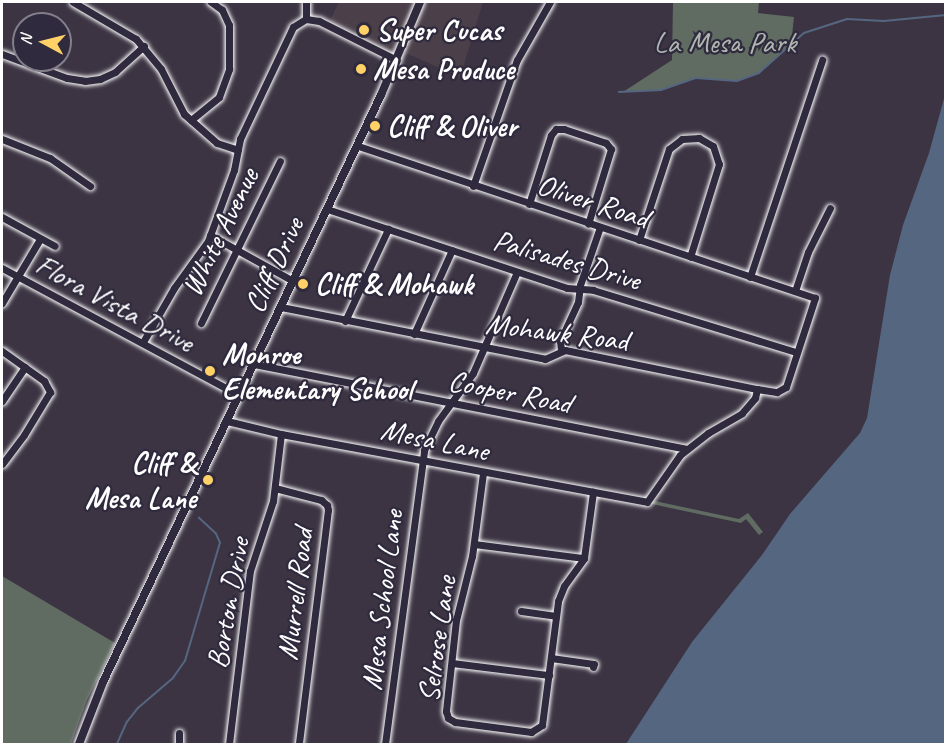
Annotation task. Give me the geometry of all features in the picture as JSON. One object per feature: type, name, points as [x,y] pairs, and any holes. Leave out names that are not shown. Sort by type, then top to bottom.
[{"type":"main road","name":"Cliff Drive","points":[[79,744],[103,682],[357,146],[397,60],[420,2]]},
{"type":"street","points":[[73,2],[123,29],[144,46],[161,69],[179,105],[191,120],[217,143],[238,150]]},
{"type":"street","points":[[191,120],[219,97],[229,69],[229,25],[222,10],[211,2]]},
{"type":"street","points":[[306,2],[306,19]]},
{"type":"street","points":[[474,186],[517,60],[550,2]]},
{"type":"street","points":[[144,342],[174,288],[210,235],[234,171],[244,128],[290,31],[306,19],[319,21],[397,60]]},
{"type":"street","points":[[2,54],[67,78],[85,81],[100,79],[115,72],[144,46]]},
{"type":"street","points":[[750,277],[822,60]]},
{"type":"street","points":[[529,204],[551,135],[556,129],[564,129],[606,143],[611,149],[588,224]]},
{"type":"street","points":[[639,240],[669,149],[682,139],[699,138],[713,146],[719,164],[690,257]]},
{"type":"street","points":[[2,139],[50,158],[90,186]]},
{"type":"street","name":"Oliver Road","points":[[357,146],[815,298],[796,352]]},
{"type":"street","name":"White Avenue","points":[[201,323],[280,161]]},
{"type":"street","points":[[795,291],[808,252],[830,208]]},
{"type":"street","name":"Palisades Drive","points":[[327,209],[567,288],[593,290],[796,352]]},
{"type":"street","points":[[2,217],[55,246]]},
{"type":"street","points":[[561,350],[560,341],[578,302],[600,227]]},
{"type":"street","points":[[345,321],[388,229]]},
{"type":"street","points":[[210,235],[293,281]]},
{"type":"street","points":[[2,303],[19,278],[40,239]]},
{"type":"street","points":[[414,334],[452,250]]},
{"type":"street","name":"Flora Vista Drive","points":[[2,268],[144,342],[239,395]]},
{"type":"street","name":"Mesa School Lane","points":[[385,744],[423,461],[431,433],[468,382],[517,272]]},
{"type":"street","name":"Mohawk Road","points":[[281,307],[545,359],[561,350],[757,389],[782,391],[796,352]]},
{"type":"street","points":[[2,351],[46,383],[49,394],[2,465]]},
{"type":"street","name":"Cooper Road","points":[[254,364],[686,449]]},
{"type":"street","points":[[2,401],[24,367]]},
{"type":"street","points":[[686,449],[742,413],[755,398],[757,389]]},
{"type":"street","name":"Mesa Lane","points":[[227,421],[281,434],[383,451],[483,473],[647,502],[665,473],[686,449]]},
{"type":"street","name":"Borton Drive","points":[[229,744],[250,571],[270,512],[281,434]]},
{"type":"street","name":"Selrose Lane","points":[[483,473],[474,544],[456,620],[446,711],[450,720],[531,732],[539,730],[543,723],[549,675]]},
{"type":"street","name":"Murrell Road","points":[[275,488],[321,500],[328,508],[298,744]]},
{"type":"street","points":[[452,663],[549,675],[561,594],[584,558],[593,492]]},
{"type":"street","points":[[474,544],[584,558]]},
{"type":"street","points":[[521,611],[556,616]]},
{"type":"street","points":[[551,658],[594,664],[593,667]]},
{"type":"street","points":[[179,733],[179,744]]},
{"type":"shaded area","points":[[339,2],[483,2],[460,77],[408,54],[401,62],[328,25]]},
{"type":"green space","name":"La Mesa Park","points":[[673,2],[759,2],[758,13],[794,17],[791,45],[759,73],[737,81],[696,78],[661,90],[623,92],[672,60]]},
{"type":"green space","points":[[650,500],[739,519],[748,513],[763,532],[759,535],[746,519],[741,523],[647,503]]},
{"type":"green space","points":[[2,576],[115,643],[87,700],[71,744],[2,744]]},
{"type":"water","points":[[945,95],[945,744],[626,744],[692,642],[762,555],[790,514],[860,433],[867,418],[890,275],[903,225],[929,153]]},
{"type":"waterway","points":[[619,92],[661,90],[696,78],[737,81],[759,73],[804,33],[847,19],[884,21],[946,15]]},
{"type":"waterway","points":[[117,744],[127,722],[138,708],[173,678],[185,661],[220,543],[216,534],[199,518]]},
{"type":"place","name":"Super Cucas","points":[[364,30]]},
{"type":"place","name":"Mesa Produce","points":[[361,69]]},
{"type":"place","name":"Cliff & Oliver","points":[[375,126]]},
{"type":"place","name":"Cliff & Mohawk","points":[[303,284]]},
{"type":"place","name":"Monroe Elementary School","points":[[210,371]]},
{"type":"place","name":"Cliff & Mesa Lane","points":[[208,480]]}]
